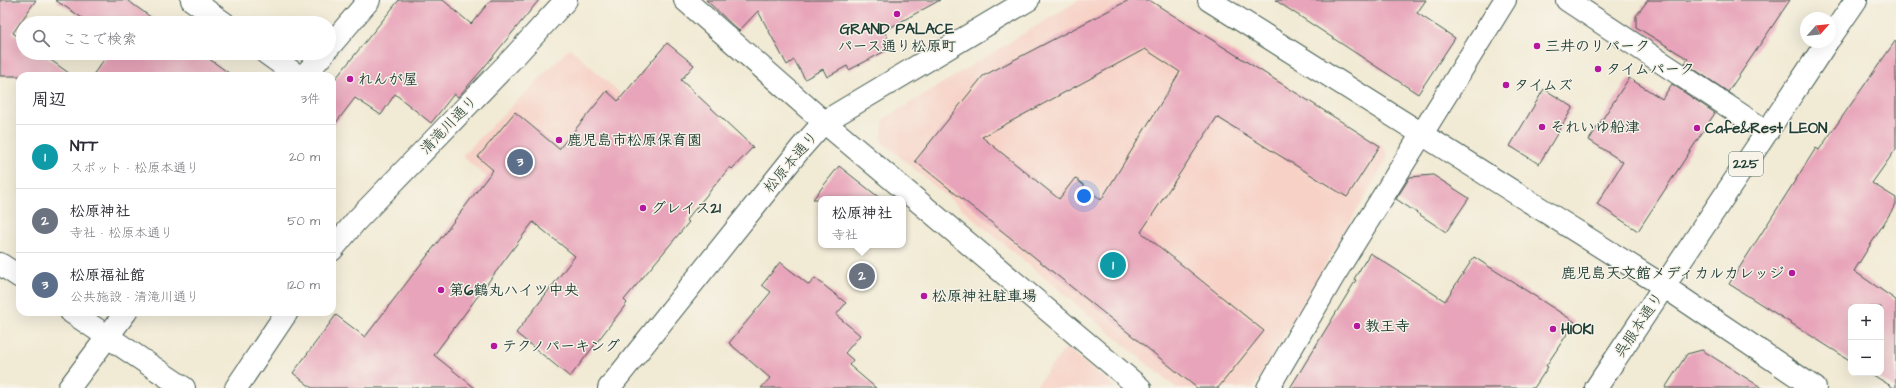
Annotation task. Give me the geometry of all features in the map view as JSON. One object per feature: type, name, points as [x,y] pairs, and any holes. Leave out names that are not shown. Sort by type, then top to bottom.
[{"type":"main road","points":[[192,0],[214,16]]},
{"type":"main road","points":[[336,39],[369,0]]},
{"type":"main road","name":"清滝川通り","points":[[336,245],[355,222],[514,58],[566,0]]},
{"type":"main road","points":[[685,0],[824,122],[1140,388]]},
{"type":"main road","name":"松原本通り","points":[[609,388],[801,148],[824,122],[1028,0]]},
{"type":"main road","points":[[1209,0],[1665,288],[1815,388]]},
{"type":"main road","points":[[1268,388],[1333,277],[1505,0]]},
{"type":"main road","points":[[1567,0],[1767,132]]},
{"type":"main road","points":[[1836,29],[1856,0]]},
{"type":"main road","name":"呉服本通り","points":[[1596,388],[1665,288],[1824,48]]},
{"type":"main road","points":[[276,60],[292,72]]},
{"type":"main road","points":[[307,72],[318,60]]},
{"type":"main road","points":[[0,264],[16,275]]},
{"type":"main road","points":[[76,316],[184,388]]},
{"type":"main road","points":[[69,388],[123,316]]},
{"type":"main road","points":[[236,388],[284,316]]},
{"type":"shaded area","points":[[1079,0],[1153,0],[1383,146],[1388,157],[1253,388],[1176,388],[881,141],[884,119]]},
{"type":"shaded area","name":"鹿児島市松原保育園","points":[[570,48],[653,123],[557,239],[462,156]]},
{"type":"shaded area","points":[[1067,348],[1116,388],[1034,388]]},
{"type":"building","points":[[0,0],[36,0],[25,16],[16,16],[16,29],[13,33],[16,35],[16,60],[51,60],[67,72],[16,72],[16,76],[0,76]]},
{"type":"building","points":[[55,0],[127,0],[149,16],[79,16]]},
{"type":"building","points":[[399,0],[443,0],[471,24],[491,0],[539,0],[481,71],[458,97],[454,94],[431,123],[395,94],[381,115],[355,98],[336,123],[336,78]]},
{"type":"building","points":[[706,0],[940,0],[884,31],[893,47],[849,70],[847,66],[827,77],[823,69],[805,79],[794,60],[787,65],[758,11],[739,31]]},
{"type":"building","points":[[1129,0],[1149,0],[1380,146],[1347,197],[1217,117],[1141,232],[1264,331],[1218,388],[1197,388],[915,161],[983,76]],"holes":[[[1145,49],[1180,72],[1101,200],[1075,178],[1059,199],[982,137]]]},
{"type":"building","points":[[1275,0],[1426,0],[1417,13],[1455,38],[1418,94]]},
{"type":"building","points":[[1648,0],[1790,0],[1728,92],[1685,63],[1688,59],[1636,27],[1636,16]]},
{"type":"building","points":[[1896,40],[1896,149],[1872,183],[1896,198],[1896,204],[1854,271],[1896,300],[1896,388],[1875,376],[1884,376],[1884,304],[1848,304],[1848,359],[1729,284],[1816,148],[1819,150]]},
{"type":"building","points":[[667,43],[694,65],[681,80],[753,147],[732,169],[730,167],[686,220],[689,222],[624,300],[627,303],[570,377],[516,333],[575,256],[533,222],[434,355],[475,388],[312,388],[293,373],[336,315],[365,337],[493,170],[478,157],[515,112],[559,149],[607,91],[618,101]]},
{"type":"building","points":[[104,60],[211,60],[227,72],[95,72]]},
{"type":"building","points":[[1629,78],[1662,99],[1672,84],[1715,113],[1638,231],[1597,204],[1623,162],[1589,140]]},
{"type":"building","name":"それいゆ船津","points":[[1544,89],[1573,107],[1539,164],[1510,146]]},
{"type":"building","points":[[839,166],[877,196],[818,196],[818,199],[813,199]]},
{"type":"building","points":[[1433,175],[1469,198],[1446,232],[1396,199],[1410,177]]},
{"type":"building","points":[[1370,253],[1445,301],[1474,257],[1575,322],[1546,366],[1548,367],[1534,388],[1290,388],[1356,280],[1354,279]]},
{"type":"building","points":[[780,262],[809,285],[815,278],[846,303],[836,315],[860,335],[845,353],[853,360],[849,365],[876,388],[761,388],[770,378],[729,343],[771,292],[762,285]]},
{"type":"building","points":[[1702,350],[1762,388],[1665,388],[1687,354]]},
{"type":"place","name":"GRAND PALACE パース通り松原町","points":[[897,14]]},
{"type":"place","name":"三井のリパーク","points":[[1537,46]]},
{"type":"place","name":"タイムパーク","points":[[1598,69]]},
{"type":"place","name":"れんが屋","points":[[350,79]]},
{"type":"place","name":"タイムズ","points":[[1506,85]]},
{"type":"place","name":"それいゆ船津","points":[[1542,127]]},
{"type":"place","name":"Cafe&Rest LEON","points":[[1697,128]]},
{"type":"place","name":"鹿児島市松原保育園","points":[[559,140]]},
{"type":"place","name":"松原福祉館","points":[[520,162]]},
{"type":"place","name":"グレイス21","points":[[643,208]]},
{"type":"place","name":"NTT","points":[[1113,265]]},
{"type":"place","name":"鹿児島天文館メディカルカレッジ","points":[[1792,273]]},
{"type":"place","name":"松原神社","points":[[862,276]]},
{"type":"place","name":"第6鶴丸ハイツ中央","points":[[441,290]]},
{"type":"place","name":"松原神社駐車場","points":[[924,296]]},
{"type":"place","name":"教王寺","points":[[1357,326]]},
{"type":"place","name":"HIOKI","points":[[1553,329]]},
{"type":"place","name":"テクノパーキング","points":[[494,346]]}]
